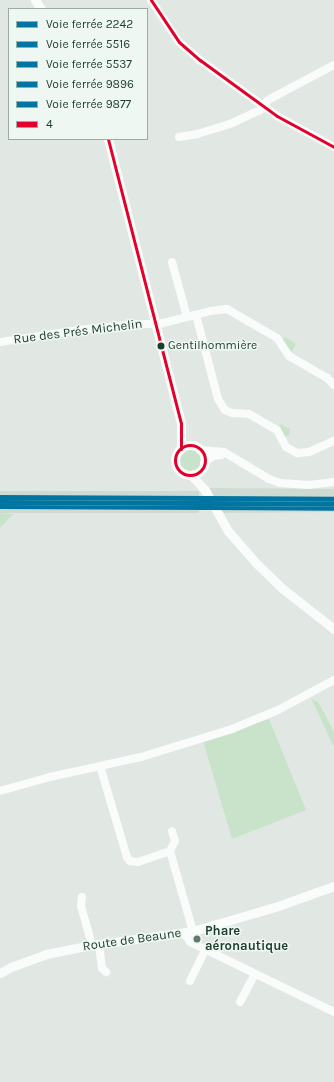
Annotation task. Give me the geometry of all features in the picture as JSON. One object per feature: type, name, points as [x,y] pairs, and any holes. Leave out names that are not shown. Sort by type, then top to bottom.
[{"type":"street","points":[[151,0],[179,42],[187,50],[263,106],[294,126],[334,147]]},
{"type":"street","points":[[179,137],[197,134],[230,124],[260,110],[268,100],[334,65]]},
{"type":"street","points":[[108,140],[181,423],[181,448],[176,457],[176,465],[183,473],[191,475],[205,490],[235,539],[256,564],[283,589],[334,629]]},
{"type":"street","points":[[172,262],[187,317]]},
{"type":"street","name":"Rue des Prés Michelin","points":[[0,342],[86,330],[140,324],[156,324],[220,309],[236,313],[277,338],[289,356],[327,378],[334,385]]},
{"type":"street","points":[[196,315],[218,399],[225,410],[232,413],[249,414],[277,430],[286,447],[297,453],[309,452],[334,441]]},
{"type":"street","points":[[181,423],[204,456],[203,465],[205,490]]},
{"type":"street","points":[[181,448],[188,446],[221,451],[269,479],[280,483],[309,485],[334,482]]},
{"type":"street","points":[[191,475],[198,472],[213,456],[227,454]]},
{"type":"street","points":[[0,791],[50,777],[141,757],[232,729],[285,706],[334,680]]},
{"type":"street","points":[[100,766],[130,861],[138,862],[170,852]]},
{"type":"street","points":[[172,831],[175,841],[170,852],[190,942],[334,1012]]},
{"type":"street","name":"Route de Beaune","points":[[0,973],[11,967],[46,954],[96,945],[189,932],[278,906],[334,886]]},
{"type":"street","points":[[82,897],[81,906],[96,945],[102,968],[106,972]]},
{"type":"street","points":[[190,981],[205,950]]},
{"type":"street","points":[[240,1002],[255,974]]},
{"type":"shaded area","points":[[209,488],[334,489],[334,512],[222,513]]},
{"type":"shaded area","points":[[0,491],[199,491],[199,513],[0,513]]},
{"type":"green space","points":[[285,337],[296,344],[290,354],[283,339]]},
{"type":"green space","points":[[280,424],[290,429],[289,435],[285,437],[278,427]]},
{"type":"green space","points":[[190,449],[198,452],[201,460],[198,468],[190,471],[182,468],[179,460],[182,452]]},
{"type":"green space","points":[[0,513],[13,514],[0,528]]},
{"type":"green space","points":[[311,698],[319,703],[334,732],[334,747]]},
{"type":"green space","points":[[269,719],[306,810],[232,839],[203,741]]},
{"type":"rail line","name":"9896","points":[[0,497],[334,499]]},
{"type":"rail line","name":"5537","points":[[0,498],[334,500]]},
{"type":"rail line","name":"2242","points":[[0,502],[334,504]]},
{"type":"rail line","name":"9877","points":[[0,503],[334,505]]},
{"type":"rail line","name":"5516","points":[[0,507],[334,509]]},
{"type":"transit line","name":"4","points":[[151,0],[179,42],[200,60],[277,116],[334,147]]},
{"type":"transit line","name":"4","points":[[108,140],[181,423],[181,449]]},
{"type":"transit line","name":"4","points":[[190,445],[200,450],[205,460],[200,470],[190,475],[180,470],[175,460],[180,450],[190,445]]},
{"type":"place","name":"Gentilhommière","points":[[161,346]]},
{"type":"place","name":"Phare aéronautique","points":[[197,939]]}]
